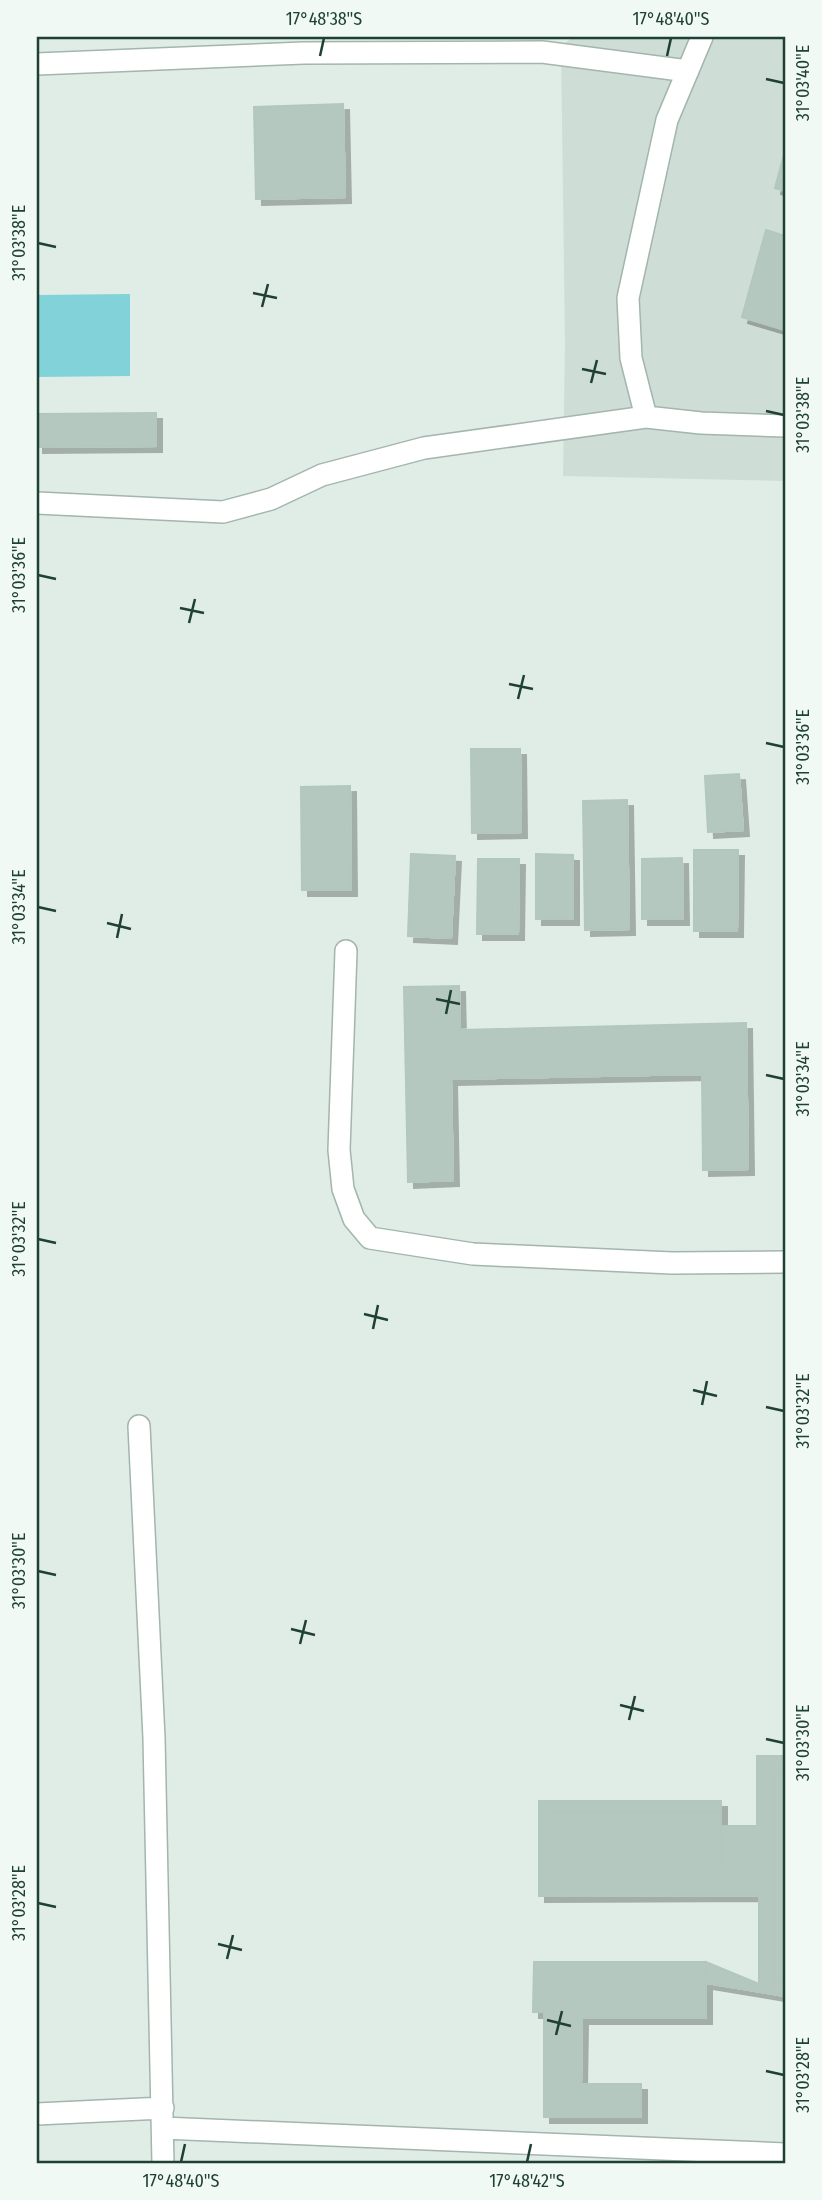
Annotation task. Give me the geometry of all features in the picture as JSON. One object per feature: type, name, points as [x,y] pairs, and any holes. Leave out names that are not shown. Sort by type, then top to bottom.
[{"type":"street","points":[[646,417],[631,358],[628,298],[667,120],[702,37]]},
{"type":"street","points":[[37,64],[304,53],[542,52],[688,71]]},
{"type":"street","points":[[37,503],[223,512],[271,499],[322,475],[424,448],[646,417],[701,423],[785,426]]},
{"type":"street","points":[[346,951],[339,1150],[343,1189],[354,1219],[370,1238],[473,1254],[672,1263],[785,1262]]},
{"type":"street","points":[[139,1426],[154,1738],[163,2163]]},
{"type":"street","points":[[37,2114],[163,2118],[785,2154]]},
{"type":"shaded area","points":[[573,37],[785,37],[785,481],[563,476],[565,342],[561,46]]},
{"type":"water","points":[[130,294],[130,376],[37,377],[37,295]]},
{"type":"building","points":[[343,104],[345,197],[256,199],[254,107]]},
{"type":"building","points":[[785,151],[785,191],[775,188]]},
{"type":"building","points":[[766,230],[785,236],[785,330],[742,317]]},
{"type":"building","points":[[156,413],[156,446],[37,447],[37,414]]},
{"type":"building","points":[[471,749],[520,749],[521,832],[472,833]]},
{"type":"building","points":[[739,774],[743,830],[708,832],[705,776]]},
{"type":"building","points":[[350,786],[351,890],[302,890],[301,787]]},
{"type":"building","points":[[627,800],[629,929],[585,930],[583,801]]},
{"type":"building","points":[[694,850],[738,850],[737,931],[694,931]]},
{"type":"building","points":[[411,854],[455,856],[451,938],[408,936]]},
{"type":"building","points":[[536,854],[573,855],[573,919],[536,919]]},
{"type":"building","points":[[682,858],[683,919],[642,919],[642,859]]},
{"type":"building","points":[[478,859],[519,859],[518,934],[477,934]]},
{"type":"building","points":[[459,986],[460,1030],[746,1023],[748,1169],[703,1170],[702,1074],[451,1079],[453,1180],[408,1182],[404,987]]},
{"type":"building","points":[[757,1756],[785,1756],[785,1773],[774,1773],[774,1982],[785,1982],[785,1996],[706,1983],[706,1962],[759,1984],[759,1895],[539,1896],[539,1801],[721,1801],[721,1812],[552,1812],[552,1866],[721,1866],[721,1826],[757,1826]]},
{"type":"building","points":[[774,1773],[785,1773],[785,1982],[774,1982]]},
{"type":"building","points":[[552,1812],[721,1812],[721,1866],[552,1866]]},
{"type":"building","points":[[534,1962],[706,1962],[706,2018],[582,2018],[581,2084],[641,2084],[641,2117],[544,2117],[544,2012],[533,2012]]}]
